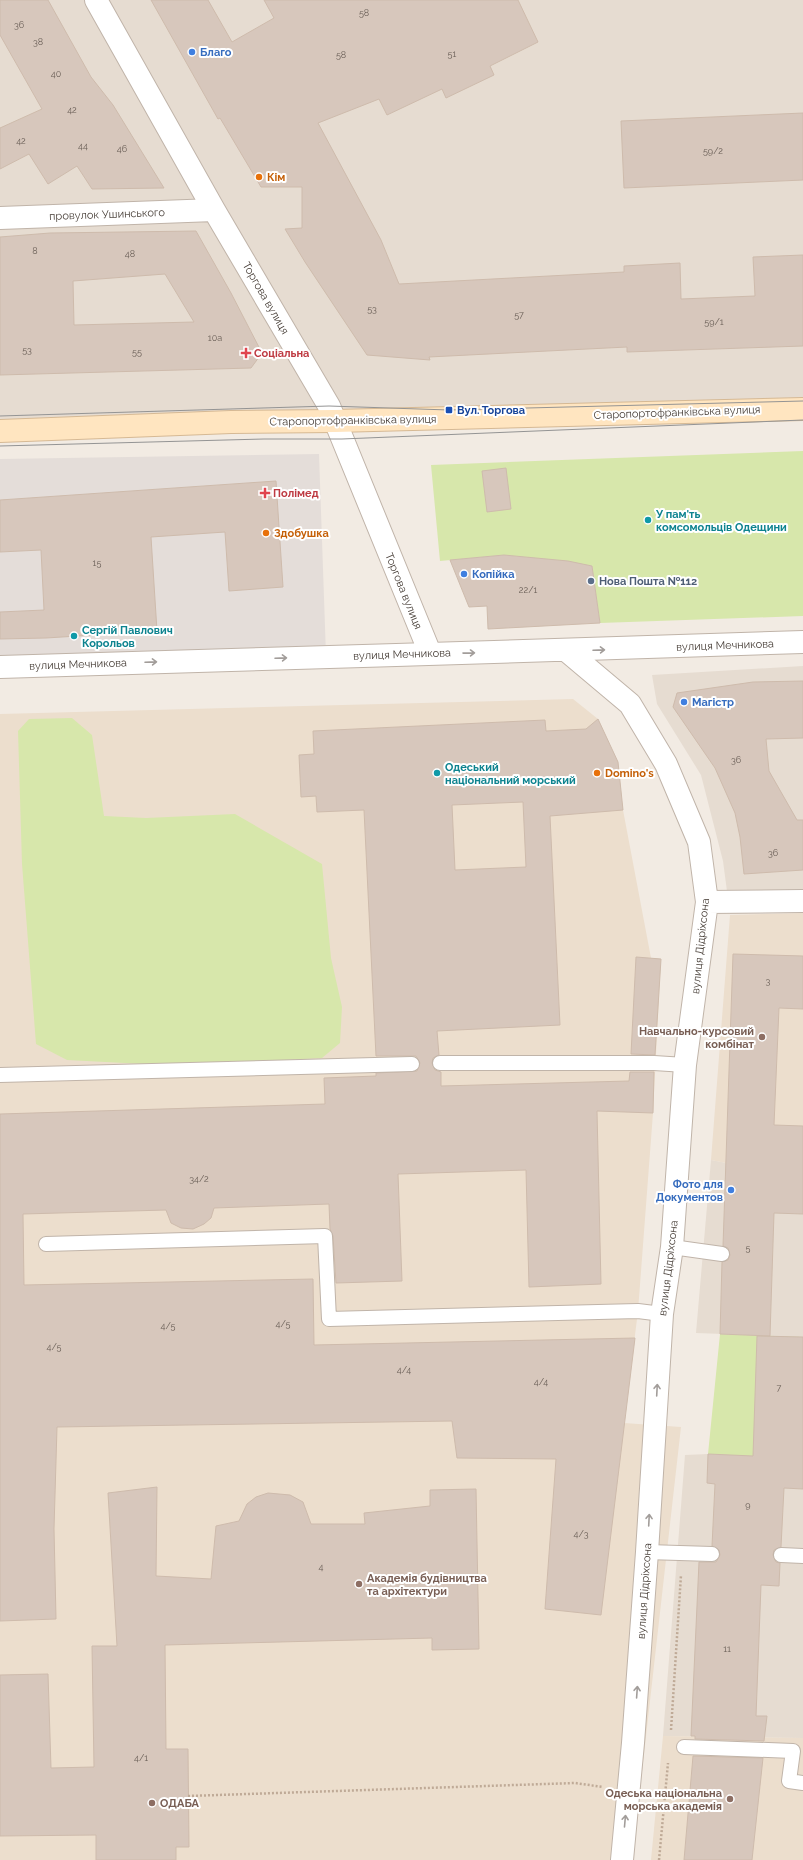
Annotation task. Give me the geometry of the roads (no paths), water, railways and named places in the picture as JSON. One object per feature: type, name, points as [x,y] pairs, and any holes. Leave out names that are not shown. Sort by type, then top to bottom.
[{"type":"main road","name":"Старопортофранківська вулиця","points":[[0,431],[231,422],[335,421],[803,409]]},
{"type":"street","name":"Торгова вулиця","points":[[96,0],[214,210],[329,406],[430,653]]},
{"type":"street","name":"провулок Ушинського","points":[[0,218],[214,210]]},
{"type":"street","name":"вулиця Мечникова","points":[[0,667],[430,653],[567,651],[803,642]]},
{"type":"street","name":"вулиця Дідріхсона","points":[[567,651],[630,704],[666,764],[699,842],[707,902],[685,1065],[672,1247],[662,1314],[648,1552],[634,1736],[622,1860]]},
{"type":"street","points":[[707,902],[803,901]]},
{"type":"lane","points":[[440,1063],[654,1063],[685,1065]]},
{"type":"lane","points":[[0,1075],[412,1064]]},
{"type":"lane","points":[[46,1244],[325,1236],[329,1319],[638,1311],[662,1314]]},
{"type":"lane","points":[[672,1247],[722,1254]]},
{"type":"lane","points":[[648,1552],[712,1554]]},
{"type":"lane","points":[[781,1556],[803,1556]]},
{"type":"lane","points":[[684,1746],[792,1751],[789,1781],[803,1783]]},
{"type":"tram line","points":[[0,416],[329,406],[449,410],[803,401]]},
{"type":"tram line","points":[[0,446],[264,439],[342,439],[803,420]]},
{"type":"place","name":"Благо","points":[[192,52]]},
{"type":"place","name":"Кім","points":[[259,177]]},
{"type":"place","name":"Соціальна","points":[[246,353]]},
{"type":"place","name":"Вул. Торгова","points":[[449,410]]},
{"type":"place","name":"Полімед","points":[[265,493]]},
{"type":"place","name":"У пам'ть комсомольців Одещини","points":[[648,520]]},
{"type":"place","name":"Здобушка","points":[[266,533]]},
{"type":"place","name":"Копiйка","points":[[464,574]]},
{"type":"place","name":"Нова Пошта №112","points":[[591,581]]},
{"type":"place","name":"Сергій Павлович Корольов","points":[[74,636]]},
{"type":"place","name":"Магiстр","points":[[684,702]]},
{"type":"place","name":"Одеський національний морський","points":[[437,773]]},
{"type":"place","name":"Domino's","points":[[597,773]]},
{"type":"place","name":"Навчально-курсовий комбінат","points":[[762,1037]]},
{"type":"place","name":"Фото для Документов","points":[[731,1190]]},
{"type":"place","name":"Академія будівництва та архітектури","points":[[359,1584]]},
{"type":"place","name":"Одеська національна морська академія","points":[[730,1799]]},
{"type":"place","name":"ОДАБА","points":[[152,1803]]}]
